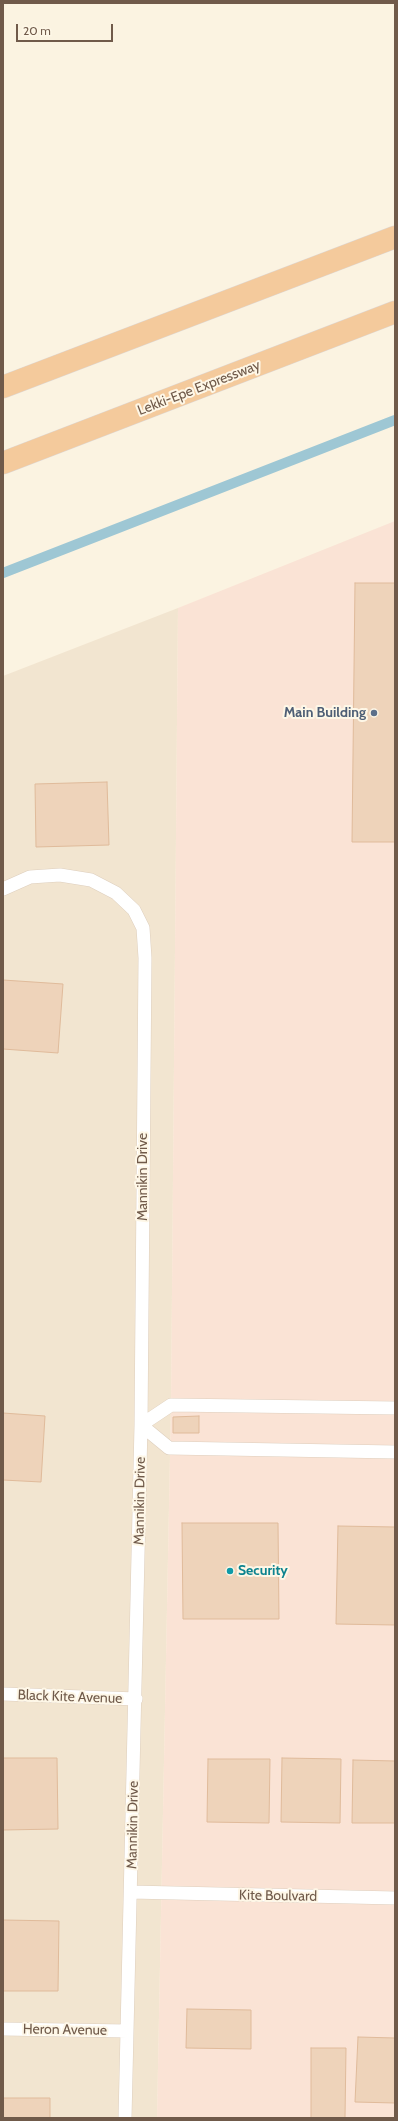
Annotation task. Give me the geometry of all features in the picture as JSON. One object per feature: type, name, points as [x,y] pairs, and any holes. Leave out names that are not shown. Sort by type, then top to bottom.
[{"type":"highway","points":[[3,387],[395,237]]},
{"type":"highway","name":"Lekki-Epe Expressway","points":[[3,463],[395,312]]},
{"type":"lane","name":"Mannikin Drive","points":[[3,888],[30,877],[60,875],[91,880],[116,893],[134,910],[143,928],[145,958],[141,1424],[136,1699],[126,2031],[125,2118]]},
{"type":"lane","points":[[395,1408],[171,1405],[141,1424],[169,1448],[395,1452]]},
{"type":"lane","name":"Black Kite Avenue","points":[[3,1694],[136,1699]]},
{"type":"lane","name":"Kite Boulvard","points":[[131,1892],[395,1898]]},
{"type":"lane","name":"Heron Avenue","points":[[3,2029],[126,2031]]},
{"type":"shaded area","points":[[395,521],[395,2118],[157,2118],[171,1405],[178,608]]},
{"type":"shaded area","points":[[178,608],[171,1405],[157,2118],[3,2118],[3,676]]},
{"type":"building","name":"Main Building","points":[[355,583],[395,583],[395,842],[352,842]]},
{"type":"building","points":[[107,782],[109,845],[36,847],[35,784]]},
{"type":"building","points":[[3,980],[63,984],[58,1053],[3,1049]]},
{"type":"building","points":[[3,1413],[45,1416],[41,1482],[3,1480]]},
{"type":"building","points":[[199,1416],[199,1433],[173,1433],[173,1417]]},
{"type":"building","name":"Security","points":[[182,1523],[278,1523],[279,1619],[183,1619]]},
{"type":"building","points":[[338,1526],[395,1527],[395,1625],[336,1624]]},
{"type":"building","points":[[3,1758],[57,1758],[58,1829],[3,1830]]},
{"type":"building","points":[[282,1758],[341,1759],[340,1823],[281,1822]]},
{"type":"building","points":[[208,1759],[270,1759],[269,1823],[207,1822]]},
{"type":"building","points":[[353,1760],[395,1761],[395,1823],[352,1823]]},
{"type":"building","points":[[3,1920],[59,1921],[58,1991],[3,1991]]},
{"type":"building","points":[[187,2009],[251,2010],[251,2049],[186,2048]]},
{"type":"building","points":[[358,2037],[395,2038],[395,2103],[355,2102]]},
{"type":"building","points":[[311,2048],[346,2048],[345,2118],[311,2118]]},
{"type":"building","points":[[3,2098],[50,2098],[50,2118],[3,2118]]},
{"type":"waterway","points":[[3,573],[395,420]]},
{"type":"place","name":"Main Building","points":[[374,713]]},
{"type":"place","name":"Security","points":[[230,1571]]}]
